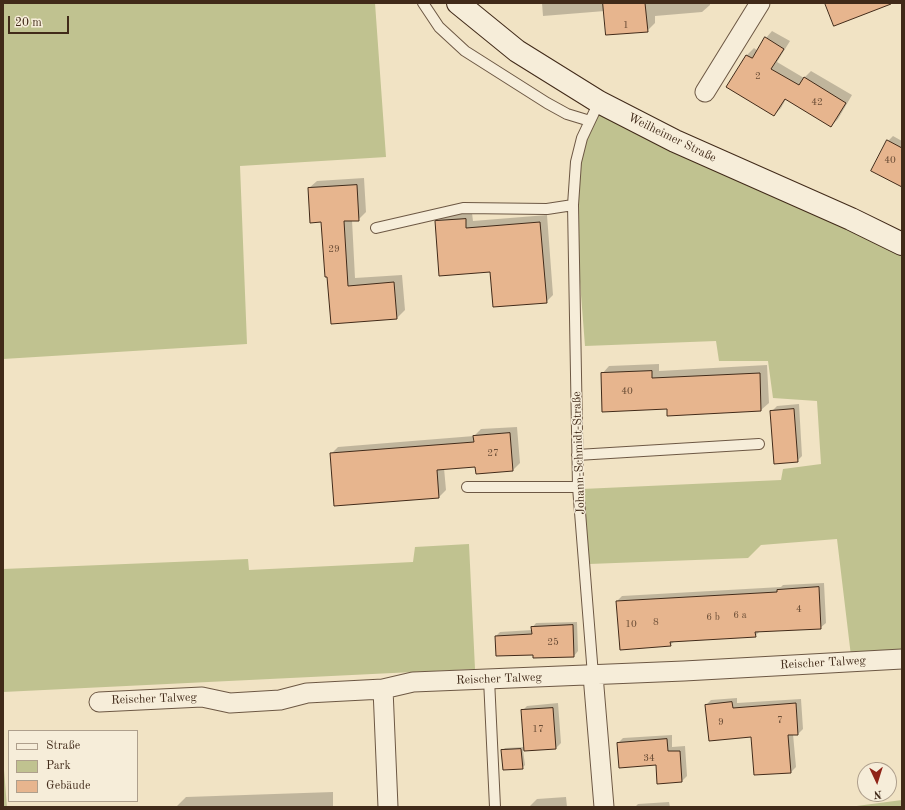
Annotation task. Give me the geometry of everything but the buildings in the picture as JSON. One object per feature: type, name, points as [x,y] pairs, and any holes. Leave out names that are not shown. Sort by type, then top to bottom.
[{"type":"street","name":"Weilheimer Straße","points":[[458,3],[594,111],[682,144],[851,219],[902,244]]},
{"type":"street","points":[[705,92],[760,3]]},
{"type":"street","name":"Reischer Talweg","points":[[99,702],[202,697],[230,703],[280,700],[307,693],[383,689],[413,682],[684,671],[902,659]]},
{"type":"street","name":"Johann-Schmidt-Straße","points":[[593,675],[604,807]]},
{"type":"street","points":[[383,689],[388,807]]},
{"type":"lane","points":[[423,3],[439,27],[465,51],[548,104],[567,114],[594,111]]},
{"type":"lane","name":"Johann-Schmidt-Straße","points":[[593,675],[578,487],[573,205],[576,162],[582,138],[594,111]]},
{"type":"lane","points":[[376,228],[463,208],[547,209],[573,205]]},
{"type":"lane","points":[[577,455],[760,444]]},
{"type":"lane","points":[[467,487],[578,487]]},
{"type":"lane","points":[[489,679],[495,807]]},
{"type":"green space","points":[[3,3],[375,3],[386,157],[240,166],[247,344],[3,359]]},
{"type":"green space","points":[[596,110],[902,256],[902,653],[851,656],[837,539],[761,545],[748,558],[589,564],[582,489],[781,480],[783,469],[821,464],[817,401],[773,398],[768,361],[719,361],[716,341],[585,346],[572,179]]},
{"type":"green space","points":[[469,544],[475,669],[3,692],[3,569],[248,559],[249,570],[413,562],[415,547]]},
{"type":"green space","points":[[3,757],[7,807],[3,807]]},
{"type":"green space","points":[[902,800],[902,807],[849,807],[897,802],[897,801]]}]
